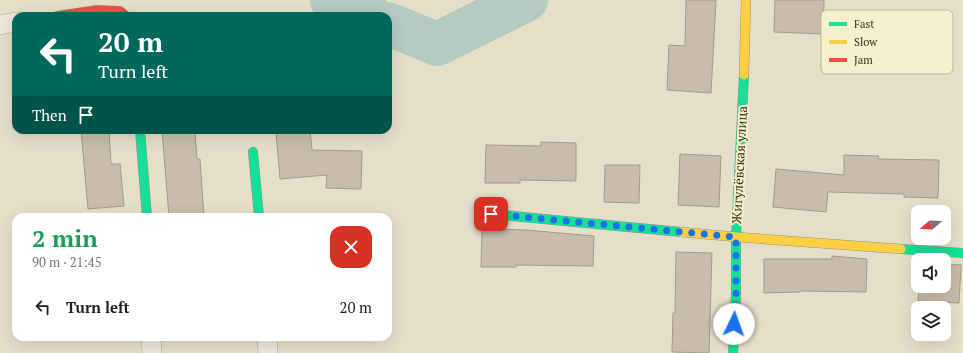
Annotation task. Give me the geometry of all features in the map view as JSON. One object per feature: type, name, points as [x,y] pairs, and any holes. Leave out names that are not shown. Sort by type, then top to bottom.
[{"type":"street","name":"Жигулёвская улица","points":[[732,353],[736,294],[736,237],[746,0]]},
{"type":"street","points":[[84,12],[97,10],[121,12]]},
{"type":"street","points":[[0,25],[12,23]]},
{"type":"street","points":[[140,134],[147,213]]},
{"type":"street","points":[[253,152],[259,213]]},
{"type":"street","points":[[491,214],[736,237],[963,252]]},
{"type":"street","points":[[151,341],[152,353]]},
{"type":"street","points":[[267,341],[268,353]]},
{"type":"building","points":[[686,0],[716,0],[711,93],[667,90],[669,45],[685,46]]},
{"type":"building","points":[[775,0],[824,0],[824,10],[821,10],[821,34],[774,32]]},
{"type":"building","points":[[81,134],[109,134],[111,164],[120,164],[124,206],[88,209]]},
{"type":"building","points":[[162,134],[195,134],[197,159],[200,159],[204,213],[169,213]]},
{"type":"building","points":[[276,134],[310,134],[312,150],[362,151],[361,189],[326,188],[327,175],[280,179]]},
{"type":"building","points":[[541,142],[576,143],[576,181],[520,180],[520,183],[485,183],[486,145],[541,146]]},
{"type":"building","points":[[680,154],[721,156],[719,207],[678,205]]},
{"type":"building","points":[[844,155],[879,156],[878,159],[939,160],[938,198],[904,197],[904,194],[828,192],[826,212],[773,207],[776,169],[844,175]]},
{"type":"building","points":[[605,165],[640,165],[639,203],[604,202]]},
{"type":"building","points":[[482,229],[526,230],[594,236],[593,266],[516,265],[516,267],[481,267]]},
{"type":"building","points":[[676,252],[712,253],[709,353],[672,352],[673,313],[675,313]]},
{"type":"building","points":[[832,256],[867,259],[866,292],[800,291],[764,293],[764,259],[832,259]]},
{"type":"building","points":[[951,264],[961,265],[959,303],[951,303],[951,301],[918,301],[919,293],[951,293]]},
{"type":"waterway","points":[[332,0],[360,12]]},
{"type":"waterway","points":[[392,26],[437,44],[526,0]]},
{"type":"traffic: fast","points":[[733,353],[736,294],[736,237],[744,75]]},
{"type":"traffic: fast","points":[[140,134],[147,213]]},
{"type":"traffic: fast","points":[[253,152],[259,213]]},
{"type":"traffic: fast","points":[[491,214],[681,232]]},
{"type":"traffic: fast","points":[[901,249],[963,253]]},
{"type":"traffic: slow","points":[[744,75],[746,0]]},
{"type":"traffic: slow","points":[[681,232],[901,249]]},
{"type":"traffic: jam","points":[[84,12],[97,10],[121,12]]},
{"type":"route","points":[[491,214],[736,237],[736,294],[734,324]]}]
